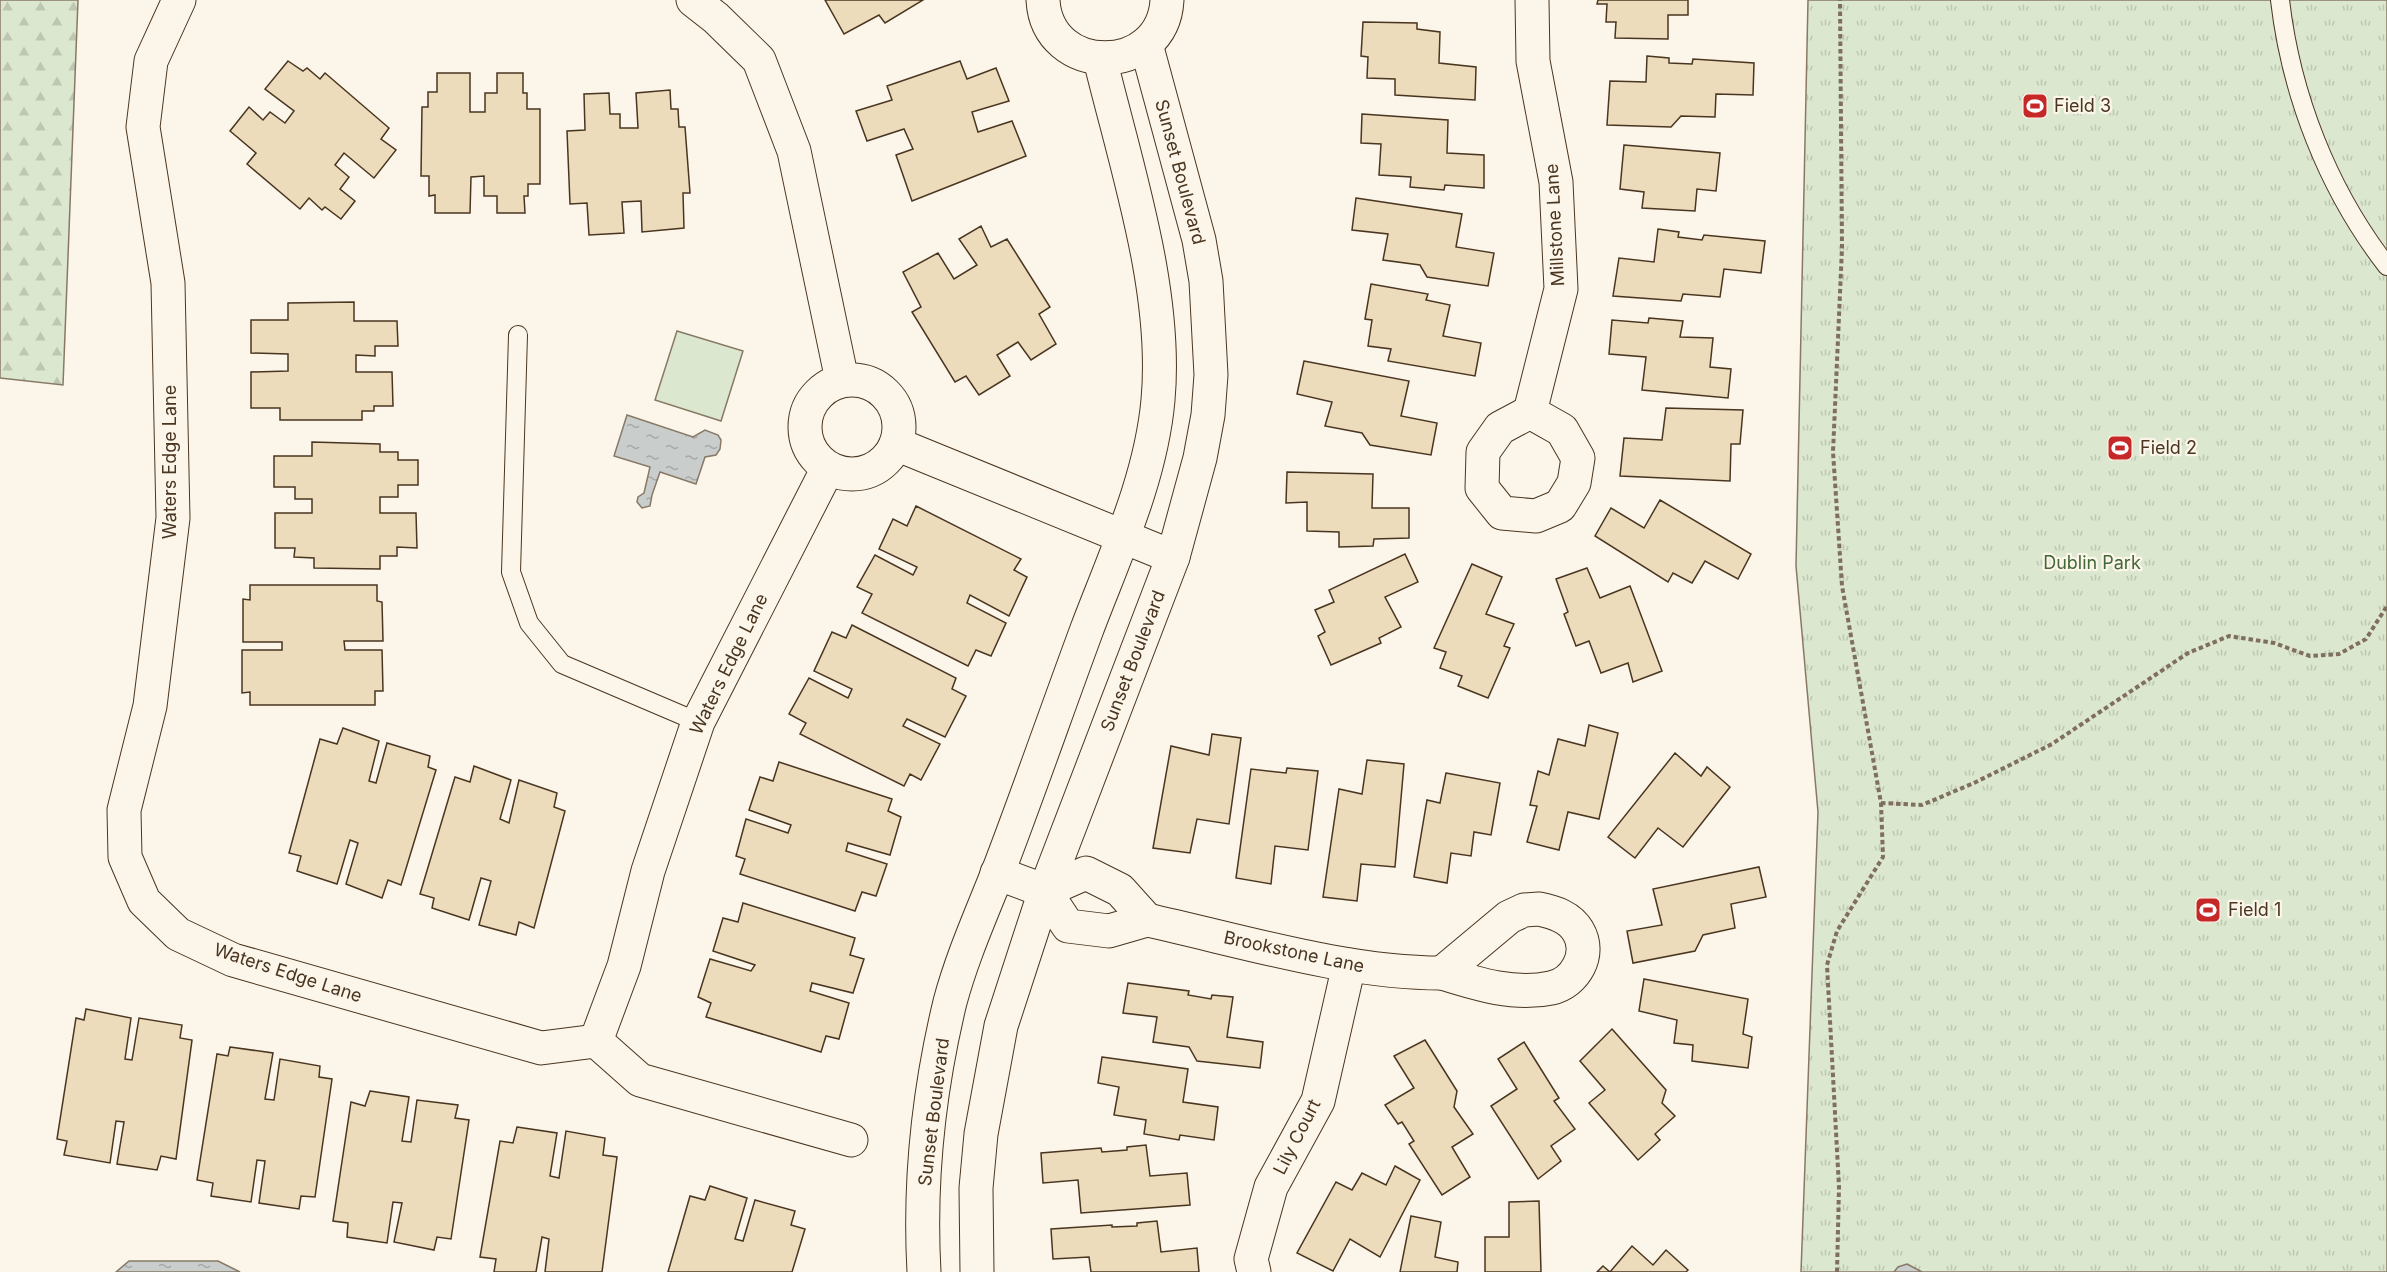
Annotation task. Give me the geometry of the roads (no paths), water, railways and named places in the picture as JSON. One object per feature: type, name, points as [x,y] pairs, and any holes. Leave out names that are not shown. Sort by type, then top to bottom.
[{"type":"street","name":"Waters Edge Lane","points":[[179,0],[151,61],[143,127],[168,284],[173,518],[150,706],[124,810],[125,857],[144,901],[178,934],[233,960],[541,1048],[596,1041],[624,966],[648,871],[698,722],[828,468]]},
{"type":"street","points":[[693,0],[716,18],[759,60],[794,151],[842,380]]},
{"type":"street","points":[[1043,0],[1043,9],[1051,28],[1063,43],[1080,54],[1100,59],[1117,58],[1133,53],[1146,44],[1160,29],[1167,9],[1167,0]]},
{"type":"street","name":"Millstone Lane","points":[[1530,412],[1561,289],[1556,182],[1533,61],[1532,0]]},
{"type":"street","name":"Sunset Boulevard","points":[[977,1272],[976,1188],[981,1134],[1001,1026],[1045,891],[1173,557],[1200,458],[1208,415],[1211,375],[1206,281],[1199,240],[1146,44]]},
{"type":"street","name":"Sunset Boulevard","points":[[924,1272],[925,1174],[938,1063],[951,1000],[972,935],[1122,535],[1146,467],[1154,434],[1160,386],[1160,348],[1156,310],[1145,243],[1100,59]]},
{"type":"street","points":[[842,380],[858,380],[873,384],[885,392],[894,404],[899,419],[896,444],[885,461],[873,470],[858,474],[843,474],[828,468],[815,458],[807,444],[804,428],[806,411],[814,397],[827,386],[842,380]]},
{"type":"street","points":[[896,444],[1173,557]]},
{"type":"street","points":[[997,873],[1045,891],[1086,873],[1120,890],[1148,920]]},
{"type":"street","name":"Brookstone Lane","points":[[1045,891],[1068,926],[1109,931],[1148,920],[1349,965],[1404,973],[1443,973]]},
{"type":"street","name":"Lily Court","points":[[1254,1272],[1251,1259],[1271,1187],[1318,1101],[1349,965]]},
{"type":"street","points":[[596,1041],[640,1080],[851,1140]]},
{"type":"lane","points":[[2280,0],[2290,59],[2316,141],[2344,201],[2387,266]]},
{"type":"lane","points":[[518,335],[511,572],[529,623],[562,664],[698,722]]},
{"type":"water","points":[[627,415],[693,437],[705,430],[718,435],[721,440],[720,449],[716,455],[705,457],[696,484],[660,472],[650,506],[642,508],[637,502],[638,497],[644,493],[650,467],[614,456]]},
{"type":"water","points":[[129,1261],[218,1261],[240,1272],[116,1272]]},
{"type":"water","points":[[1907,1264],[1922,1272],[1894,1272],[1898,1267]]},
{"type":"place","name":"Field 3","points":[[2035,106]]},
{"type":"place","name":"Field 2","points":[[2120,448]]},
{"type":"place","name":"Field 1","points":[[2208,910]]},
{"type":"park label","name":"Dublin Park","points":[[2092,563]]}]
